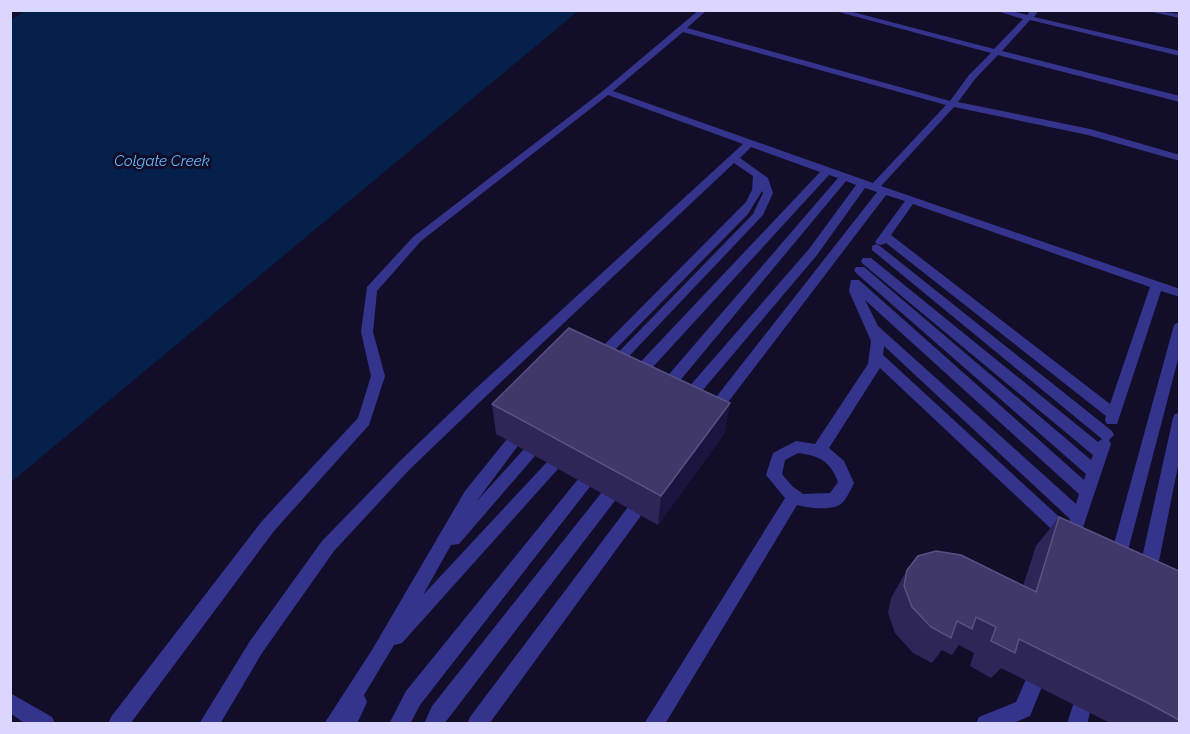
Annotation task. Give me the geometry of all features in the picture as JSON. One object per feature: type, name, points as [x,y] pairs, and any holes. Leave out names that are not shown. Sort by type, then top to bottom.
[{"type":"lane","points":[[118,723],[268,526],[364,421],[378,376],[367,332],[371,290],[417,239],[607,92],[704,10]]},
{"type":"lane","points":[[834,10],[1179,99]]},
{"type":"lane","points":[[996,10],[1179,54]]},
{"type":"lane","points":[[677,410],[813,252],[952,104],[972,76],[1036,10]]},
{"type":"lane","points":[[1152,10],[1179,16]]},
{"type":"lane","points":[[681,29],[952,104],[1090,132],[1179,158]]},
{"type":"lane","points":[[607,92],[1179,293]]},
{"type":"lane","points":[[208,723],[282,609],[335,538],[404,465],[750,143]]},
{"type":"lane","points":[[604,375],[758,215],[768,193],[764,180],[735,159]]},
{"type":"lane","points":[[626,386],[827,171]]},
{"type":"lane","points":[[590,368],[744,212],[757,193],[759,180],[756,172]]},
{"type":"lane","points":[[656,400],[844,177]]},
{"type":"lane","points":[[703,423],[874,187]]},
{"type":"lane","points":[[820,450],[874,364],[876,356],[878,341],[855,291],[861,272],[911,200]]},
{"type":"lane","points":[[885,236],[1114,414]]},
{"type":"lane","points":[[876,248],[1107,435]]},
{"type":"lane","points":[[861,272],[1101,453]]},
{"type":"lane","points":[[861,272],[1094,472]]},
{"type":"lane","points":[[861,272],[1087,492]]},
{"type":"lane","points":[[876,356],[1070,545],[1157,285]]},
{"type":"lane","points":[[1112,581],[1179,325]]},
{"type":"lane","points":[[873,328],[1079,517]]},
{"type":"lane","points":[[1143,596],[1179,418]]},
{"type":"lane","points":[[334,723],[378,656],[471,496],[512,443]]},
{"type":"lane","points":[[796,447],[820,450],[839,464],[846,483],[835,499],[812,504],[794,497],[787,494],[774,475],[778,457],[796,447]]},
{"type":"lane","points":[[431,562],[529,453]]},
{"type":"lane","points":[[347,723],[378,656],[552,466]]},
{"type":"lane","points":[[399,723],[412,698],[584,483]]},
{"type":"lane","points":[[434,723],[439,713],[608,497]]},
{"type":"lane","points":[[654,723],[794,497]]},
{"type":"lane","points":[[477,723],[634,512]]},
{"type":"lane","points":[[986,723],[1023,709],[1034,684]]},
{"type":"lane","points":[[10,702],[45,723]]},
{"type":"water","name":"Colgate Creek","points":[[28,10],[578,11],[11,482],[10,20]]},
{"type":"building","points":[[569,328],[730,403],[661,496],[492,404]]},
{"type":"building","points":[[1059,517],[1179,571],[1179,720],[1019,639],[1015,653],[991,641],[996,627],[976,617],[972,629],[957,621],[951,638],[931,627],[912,607],[904,586],[907,570],[918,556],[936,551],[961,555],[1036,592]]}]
